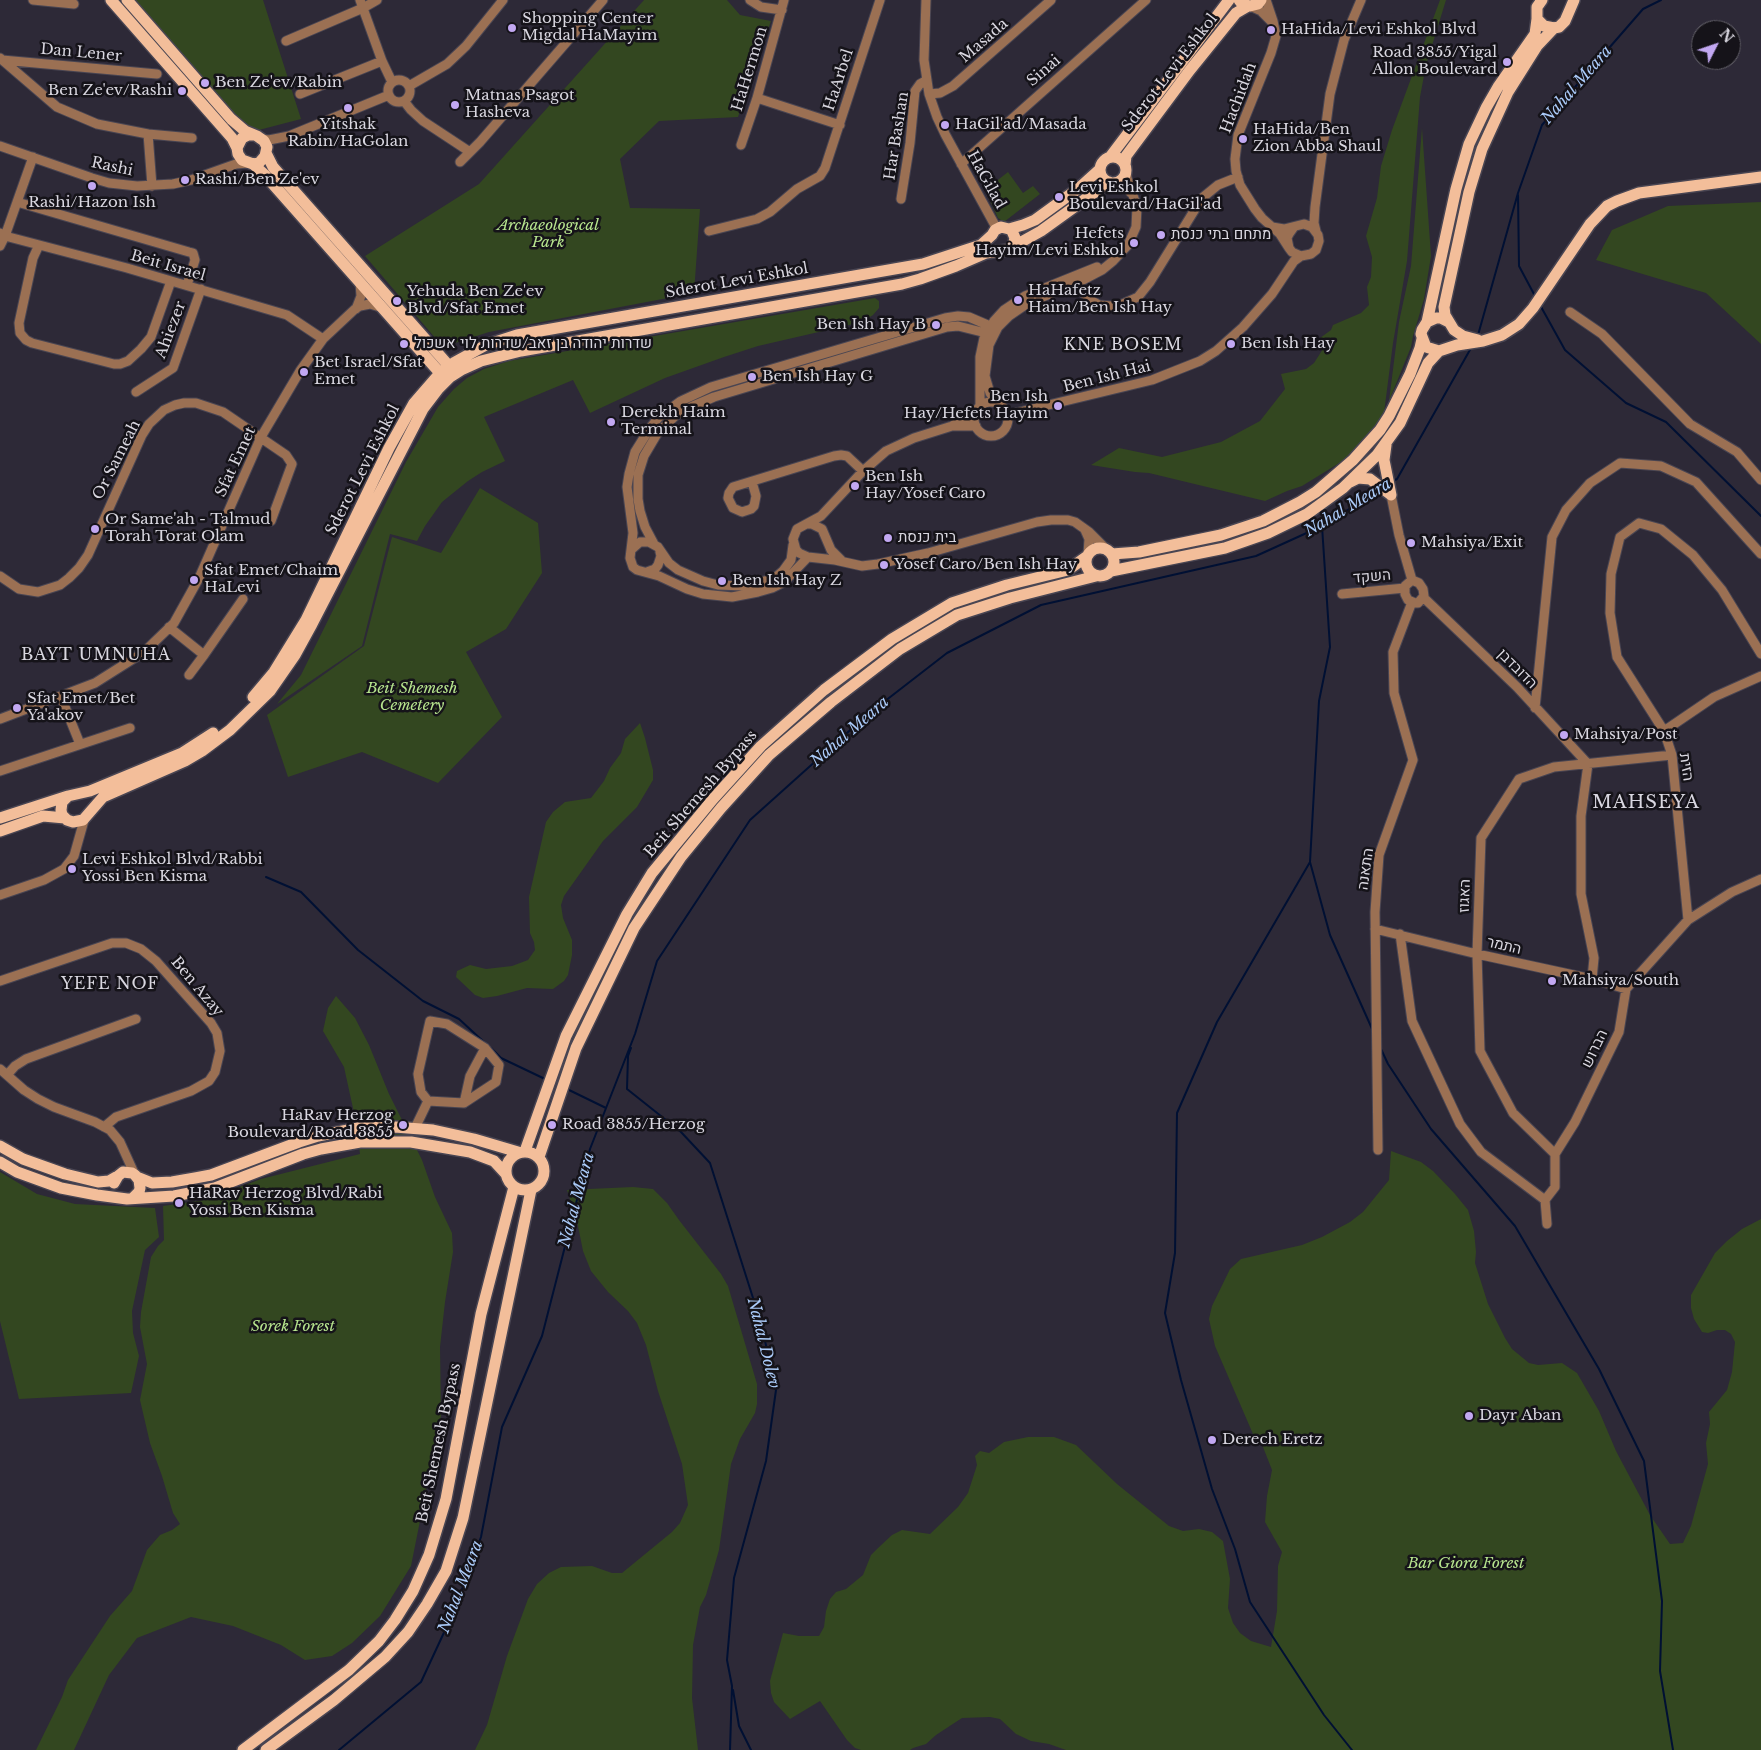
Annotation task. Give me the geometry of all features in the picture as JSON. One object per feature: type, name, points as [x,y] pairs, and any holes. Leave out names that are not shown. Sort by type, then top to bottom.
[{"type":"main road","points":[[111,0],[232,138],[240,157],[264,174],[360,283],[446,372]]},
{"type":"main road","points":[[127,0],[231,119],[245,131],[258,137],[266,144],[273,167],[446,372]]},
{"type":"main road","name":"Sderot Levi Eshkol","points":[[1110,158],[1229,0]]},
{"type":"main road","name":"Sderot Levi Eshkol","points":[[1125,167],[1126,156],[1137,140],[1212,41],[1245,4],[1258,4],[1261,0]]},
{"type":"main road","points":[[1527,0],[1544,26],[1554,28]]},
{"type":"main road","points":[[1542,0],[1537,7],[1535,34],[1494,94],[1469,144],[1456,189],[1427,322],[1422,330],[1420,348],[1410,374],[1380,430],[1353,460],[1316,492],[1269,518],[1228,533],[1139,552],[1110,552],[1099,548],[1088,555],[1086,567],[1090,573],[1096,576],[1104,576],[1112,571],[1206,552],[1260,536],[1307,514],[1347,484],[1377,455],[1404,416],[1428,363],[1454,340],[1452,326],[1445,315],[1444,307],[1469,192],[1482,149],[1508,92],[1525,64],[1543,38],[1554,28],[1562,24],[1574,0]]},
{"type":"main road","points":[[1562,0],[1568,13]]},
{"type":"main road","points":[[237,149],[242,138],[248,135],[258,137]]},
{"type":"main road","points":[[251,164],[261,161],[267,152]]},
{"type":"main road","points":[[1013,246],[1014,234],[999,231],[994,246],[1000,250],[1007,250],[1041,231],[1112,182],[1121,180],[1125,167],[1119,159],[1110,158],[1103,161],[1100,169],[1102,177],[1112,182]]},
{"type":"main road","name":"Sderot Levi Eshkol","points":[[0,818],[73,795],[182,753],[226,724],[262,687],[288,652],[306,620],[402,423],[423,391],[446,372],[486,345],[517,335],[923,264],[981,245],[999,231],[1023,226],[1035,220],[1100,169]]},
{"type":"main road","points":[[1422,339],[1426,347],[1444,350],[1483,341],[1510,330],[1525,318],[1581,237],[1606,206],[1639,193],[1761,177]]},
{"type":"main road","name":"Sderot Levi Eshkol","points":[[446,372],[505,354],[902,284],[956,266],[986,253],[1000,250]]},
{"type":"main road","points":[[1427,322],[1436,318],[1445,319],[1470,338],[1483,341]]},
{"type":"main road","name":"Sderot Levi Eshkol","points":[[87,816],[103,797],[185,761],[202,751],[230,730],[270,691],[295,655],[423,409],[439,388],[446,372]]},
{"type":"main road","points":[[1387,442],[1384,460],[1391,495]]},
{"type":"main road","points":[[1347,484],[1358,478],[1370,479],[1391,495]]},
{"type":"main road","points":[[1110,552],[1114,561],[1112,571]]},
{"type":"main road","name":"Beit Shemesh Bypass","points":[[521,1152],[566,1036],[627,914],[652,873],[712,799],[761,746],[824,690],[892,640],[952,603],[1007,585],[1068,570],[1088,555]]},
{"type":"main road","name":"Beit Shemesh Bypass","points":[[539,1157],[576,1048],[634,928],[681,857],[721,808],[769,755],[831,702],[900,649],[957,615],[1010,598],[1096,576]]},
{"type":"main road","points":[[0,831],[44,816],[57,816],[67,820],[80,821],[87,816],[87,802],[73,795],[62,802],[61,810],[67,820]]},
{"type":"main road","points":[[0,1146],[23,1159],[65,1174],[98,1182],[109,1181],[128,1172],[152,1183],[211,1175],[318,1136],[358,1128],[415,1128],[474,1139],[521,1152],[530,1152],[539,1157],[545,1173],[540,1183],[531,1190],[520,1190],[514,1187],[507,1179],[506,1167],[508,1161],[521,1152]]},
{"type":"main road","points":[[0,1162],[17,1172],[61,1188],[96,1196],[127,1199],[174,1196],[214,1188],[303,1154],[360,1142],[411,1142],[470,1152],[494,1161],[506,1174]]},
{"type":"main road","points":[[118,1176],[114,1188],[120,1197]]},
{"type":"main road","points":[[133,1198],[140,1188],[136,1176]]},
{"type":"main road","name":"Beit Shemesh Bypass","points":[[243,1750],[349,1670],[378,1641],[395,1620],[413,1591],[429,1555],[446,1499],[481,1314],[514,1187]]},
{"type":"main road","points":[[266,1750],[334,1700],[385,1657],[408,1632],[446,1571],[464,1518],[531,1190]]},
{"type":"street","points":[[33,0],[74,4]]},
{"type":"street","points":[[286,40],[362,4],[377,0]]},
{"type":"street","points":[[409,86],[446,64],[466,46],[503,0]]},
{"type":"street","points":[[460,162],[545,68],[602,0]]},
{"type":"street","points":[[750,0],[761,7],[782,10]]},
{"type":"street","name":"HaHermon","points":[[741,145],[757,98],[784,0]]},
{"type":"street","name":"HaArbel","points":[[709,231],[757,219],[770,212],[796,189],[820,176],[825,168],[840,124],[880,0]]},
{"type":"street","name":"HaGilad","points":[[926,0],[924,60],[929,94],[937,117],[961,164],[999,231]]},
{"type":"street","name":"Masada","points":[[929,94],[940,93],[959,81],[1051,0]]},
{"type":"street","name":"Sinai","points":[[961,164],[1146,0]]},
{"type":"street","name":"Hachidah","points":[[1266,0],[1275,29],[1275,43],[1238,135],[1235,159],[1243,191],[1254,209],[1280,234],[1294,252]]},
{"type":"street","points":[[1315,207],[1310,218],[1288,234],[1287,238],[1294,252],[1307,256],[1316,250],[1319,240],[1314,223],[1315,207],[1330,94],[1344,40],[1360,0]]},
{"type":"street","points":[[362,4],[382,61],[392,82]]},
{"type":"street","points":[[1245,4],[1266,15],[1275,29]]},
{"type":"street","points":[[1,59],[57,107],[97,124],[148,134],[192,138]]},
{"type":"street","name":"Dan Lener","points":[[1,59],[157,74]]},
{"type":"street","points":[[300,94],[382,61]]},
{"type":"street","points":[[404,101],[410,95],[409,86],[403,80],[392,82],[389,87],[389,95],[394,100],[404,101],[423,121],[470,152]]},
{"type":"street","name":"Har Bashan","points":[[901,200],[910,143],[915,91],[920,84],[927,80]]},
{"type":"street","points":[[267,152],[276,142],[389,95]]},
{"type":"street","points":[[757,98],[840,124]]},
{"type":"street","points":[[148,134],[152,186]]},
{"type":"street","points":[[258,137],[269,140],[289,136]]},
{"type":"street","name":"Rashi","points":[[0,146],[109,183],[152,186],[191,180],[236,164],[251,164]]},
{"type":"street","points":[[221,170],[228,165],[237,149]]},
{"type":"street","points":[[0,246],[33,157]]},
{"type":"street","points":[[990,330],[958,326],[947,327],[714,396],[686,409],[657,434],[644,456],[638,476],[640,511],[645,527],[654,544],[669,563],[678,570],[703,581],[718,585],[744,586],[768,580],[776,577],[783,571],[791,560],[794,534],[797,529],[815,520],[826,511],[862,471],[886,451],[897,445],[952,426],[977,409],[987,402],[996,403],[1004,408],[1007,415],[1006,426],[1002,432],[986,435],[976,426],[974,420],[977,409],[979,365],[983,343],[990,330],[1028,303],[1075,279],[1102,270],[1128,245],[1136,227],[1137,207],[1125,167]]},
{"type":"street","points":[[1075,279],[1085,296],[1099,304],[1120,305],[1138,297],[1150,282],[1202,198],[1218,185],[1238,177]]},
{"type":"street","points":[[1112,182],[1126,187],[1135,199]]},
{"type":"street","points":[[17,202],[189,252],[194,256],[195,260],[187,285]]},
{"type":"street","points":[[1272,227],[1284,229],[1308,225],[1316,230]]},
{"type":"street","name":"Beit Israel","points":[[3,235],[187,285],[287,315],[323,339]]},
{"type":"street","points":[[39,245],[33,258],[19,323],[20,333],[26,340],[32,343],[114,364],[128,361],[151,337],[171,281]]},
{"type":"street","name":"Ben Ish Hai","points":[[1007,415],[1152,380],[1200,361],[1216,351],[1243,327],[1272,294],[1294,261],[1294,252]]},
{"type":"street","points":[[356,309],[361,296],[360,283]]},
{"type":"street","name":"Ahiezer","points":[[136,392],[172,368],[201,290]]},
{"type":"street","points":[[356,309],[370,304],[383,308]]},
{"type":"street","name":"Sfat Emet","points":[[0,719],[95,683],[144,652],[174,623],[199,578],[261,437],[300,370],[323,339],[356,309]]},
{"type":"street","points":[[1570,312],[1602,334],[1690,424],[1736,452],[1761,480]]},
{"type":"street","points":[[826,511],[824,549],[821,553],[810,557],[784,582],[758,592],[732,597],[703,594],[659,576],[637,570],[633,567],[630,558],[633,533],[627,487],[631,464],[642,439],[650,428],[659,417],[681,401],[711,387],[945,318],[969,317],[990,330]]},
{"type":"street","points":[[990,330],[985,376],[990,393],[996,403]]},
{"type":"street","name":"Or Sameah","points":[[0,576],[19,589],[38,592],[60,585],[79,568],[88,555],[149,424],[175,405],[184,403],[196,403],[224,412],[286,455],[292,464],[271,521]]},
{"type":"street","points":[[952,426],[976,426]]},
{"type":"street","points":[[752,482],[841,455],[847,456],[862,471]]},
{"type":"street","points":[[1535,708],[1552,537],[1566,510],[1590,483],[1620,463],[1661,466],[1696,482],[1761,554]]},
{"type":"street","points":[[1391,495],[1399,535],[1412,580]]},
{"type":"street","points":[[793,545],[799,553],[810,557],[862,566],[887,563],[1037,522],[1068,520],[1082,526],[1110,552]]},
{"type":"street","name":"הזית","points":[[1688,920],[1672,755],[1664,731],[1617,657],[1610,613],[1611,574],[1620,537],[1638,523],[1661,529],[1693,556],[1722,590],[1761,654]]},
{"type":"street","points":[[807,524],[817,525],[825,536],[831,550],[845,563]]},
{"type":"street","points":[[1082,526],[1089,539],[1088,555]]},
{"type":"street","points":[[630,553],[632,548],[640,542],[654,544]]},
{"type":"street","points":[[646,572],[651,571],[658,565],[661,556],[660,552]]},
{"type":"street","points":[[1412,580],[1419,583],[1423,588],[1424,597],[1418,603],[1412,602],[1406,596],[1405,588],[1407,583],[1412,580]]},
{"type":"street","name":"השקד","points":[[1342,594],[1405,588]]},
{"type":"street","name":"הדובדבן","points":[[1424,597],[1517,687],[1588,764]]},
{"type":"street","points":[[189,675],[243,599]]},
{"type":"street","name":"התאנה","points":[[1378,1150],[1375,929],[1379,855],[1413,760],[1394,693],[1394,652],[1412,602]]},
{"type":"street","points":[[169,628],[204,655]]},
{"type":"street","points":[[1664,731],[1714,697],[1761,676]]},
{"type":"street","points":[[61,697],[80,744]]},
{"type":"street","points":[[0,771],[130,728]]},
{"type":"street","name":"האגוז","points":[[1556,1154],[1513,1114],[1480,1051],[1477,954],[1481,838],[1519,779],[1554,767],[1672,755]]},
{"type":"street","points":[[1588,764],[1581,816],[1581,894],[1594,958],[1592,979]]},
{"type":"street","points":[[0,895],[56,874],[70,862],[87,816]]},
{"type":"street","points":[[67,820],[76,831],[77,847]]},
{"type":"street","points":[[1626,989],[1688,920],[1732,892],[1761,878]]},
{"type":"street","name":"התמר","points":[[1375,929],[1592,979],[1626,989]]},
{"type":"street","points":[[1400,934],[1412,1021],[1460,1124],[1481,1152],[1545,1200],[1547,1224]]},
{"type":"street","name":"Ben Azay","points":[[0,981],[112,944],[126,943],[141,949],[156,961],[210,1023],[217,1033],[220,1052],[215,1072],[209,1081],[192,1091],[116,1117],[104,1127]]},
{"type":"street","name":"הברוש","points":[[1545,1200],[1555,1187],[1556,1154],[1575,1122],[1619,1032],[1626,989]]},
{"type":"street","points":[[136,1018],[26,1059],[3,1072],[24,1090],[54,1107],[104,1127],[114,1135],[124,1150],[136,1176]]},
{"type":"street","points":[[430,1021],[447,1024],[485,1048],[499,1065],[496,1082],[464,1103],[428,1101],[421,1092],[418,1074],[430,1021]]},
{"type":"street","points":[[464,1103],[470,1076],[485,1048]]},
{"type":"street","points":[[415,1128],[428,1101]]},
{"type":"street","points":[[118,1176],[125,1164],[124,1150]]},
{"type":"green space","points":[[133,0],[263,0],[301,119],[255,131],[235,119]]},
{"type":"green space","name":"Archaeological Park","points":[[644,0],[727,0],[740,15],[771,21],[738,117],[659,121],[620,159],[630,208],[700,209],[694,293],[489,332],[443,347],[365,256],[479,184]]},
{"type":"green space","points":[[1440,0],[1446,0],[1426,65],[1420,97],[1407,261],[1393,343],[1384,413],[1367,438],[1341,462],[1302,486],[1265,501],[1149,473],[1091,465],[1119,448],[1162,457],[1221,442],[1260,421],[1285,389],[1281,374],[1306,369],[1314,363],[1323,349],[1320,338],[1331,330],[1333,325],[1361,313],[1369,305],[1367,287],[1371,277],[1372,257],[1366,236],[1377,198],[1381,166],[1392,130]]},
{"type":"green space","points":[[1422,128],[1431,256],[1424,299],[1411,347],[1389,401],[1399,322],[1411,266]]},
{"type":"green space","points":[[1008,172],[1023,193],[1033,186],[1040,194],[1004,222],[998,218],[985,190]]},
{"type":"green space","points":[[1761,202],[1761,344],[1706,293],[1596,260],[1612,230],[1668,206]]},
{"type":"green space","points":[[875,298],[879,301],[879,308],[873,315],[862,322],[758,346],[724,357],[665,378],[590,413],[573,380],[484,417],[505,461],[468,481],[442,502],[417,541],[390,534],[362,646],[277,704],[301,675],[406,462],[438,407],[467,378],[484,369],[509,361]]},
{"type":"green space","name":"Beit Shemesh Cemetery","points":[[480,488],[538,523],[542,573],[506,629],[466,652],[502,717],[438,783],[362,752],[288,777],[267,715],[364,646],[392,537],[441,553]]},
{"type":"green space","points":[[640,723],[653,770],[653,780],[637,807],[603,841],[564,896],[561,905],[563,918],[572,940],[572,955],[568,975],[564,981],[553,989],[527,988],[483,998],[475,995],[456,977],[457,971],[470,965],[486,969],[512,966],[528,960],[535,950],[530,933],[529,897],[546,822],[553,812],[565,802],[591,798],[621,753],[625,739]]},
{"type":"green space","name":"Sorek Forest","points":[[336,996],[355,1018],[369,1045],[389,1094],[422,1160],[435,1197],[452,1233],[453,1252],[440,1347],[441,1416],[411,1566],[380,1616],[352,1643],[332,1656],[305,1660],[281,1645],[233,1626],[191,1617],[137,1638],[109,1675],[74,1750],[36,1750],[62,1697],[68,1680],[110,1616],[132,1591],[147,1550],[160,1535],[180,1524],[173,1513],[150,1443],[140,1400],[147,1364],[140,1327],[141,1312],[151,1257],[164,1240],[163,1206],[205,1200],[261,1179],[360,1154],[356,1122],[344,1067],[323,1031],[328,1008]]},
{"type":"green space","name":"Bar Giora Forest","points":[[1391,1151],[1421,1162],[1433,1171],[1468,1210],[1474,1231],[1475,1263],[1488,1304],[1505,1338],[1512,1349],[1529,1363],[1538,1365],[1562,1363],[1577,1373],[1599,1411],[1616,1451],[1650,1515],[1670,1544],[1683,1543],[1691,1526],[1708,1464],[1706,1443],[1710,1424],[1709,1412],[1727,1390],[1732,1372],[1735,1342],[1731,1334],[1725,1330],[1708,1333],[1702,1332],[1694,1319],[1691,1308],[1691,1295],[1715,1253],[1742,1229],[1761,1219],[1761,1750],[1066,1750],[1049,1744],[1031,1741],[1016,1734],[1000,1719],[990,1717],[962,1718],[926,1744],[910,1750],[861,1750],[855,1748],[847,1740],[820,1701],[790,1719],[774,1702],[770,1681],[783,1633],[799,1636],[819,1636],[824,1627],[830,1599],[836,1592],[846,1589],[863,1575],[871,1555],[878,1548],[892,1535],[902,1530],[930,1534],[958,1507],[968,1493],[977,1465],[975,1456],[980,1451],[989,1453],[1004,1442],[1028,1437],[1054,1437],[1076,1445],[1117,1484],[1169,1526],[1183,1531],[1199,1529],[1212,1532],[1223,1541],[1230,1579],[1228,1608],[1233,1623],[1240,1633],[1251,1641],[1271,1647],[1277,1611],[1278,1566],[1282,1552],[1265,1522],[1272,1470],[1263,1447],[1253,1434],[1215,1346],[1209,1319],[1212,1306],[1230,1269],[1241,1259],[1302,1245],[1350,1222],[1363,1212],[1389,1180]]},
{"type":"green space","points":[[0,1172],[37,1194],[75,1204],[155,1208],[159,1237],[145,1250],[132,1311],[133,1333],[139,1356],[131,1393],[19,1399],[0,1321]]},
{"type":"green space","points":[[633,1187],[653,1189],[667,1203],[721,1274],[728,1286],[757,1384],[755,1413],[740,1439],[731,1464],[719,1550],[706,1595],[700,1607],[693,1645],[692,1698],[698,1750],[475,1750],[487,1725],[507,1656],[528,1599],[537,1584],[549,1573],[561,1567],[592,1566],[612,1573],[622,1573],[672,1532],[680,1523],[688,1505],[682,1464],[658,1391],[646,1345],[637,1323],[591,1271],[583,1251],[577,1221],[567,1190]]},
{"type":"waterway","name":"Nahal Meara","points":[[1478,335],[1518,193],[1542,125],[1643,9],[1661,0]]},
{"type":"waterway","points":[[1518,195],[1519,266],[1535,296]]},
{"type":"waterway","points":[[1540,305],[1565,350],[1626,403],[1666,422],[1761,516]]},
{"type":"waterway","name":"Nahal Meara","points":[[1393,481],[1397,479],[1471,348]]},
{"type":"waterway","name":"Nahal Meara","points":[[339,1750],[421,1682],[454,1611],[481,1537],[502,1427],[542,1336],[590,1149],[635,1034],[657,961],[750,820],[867,715],[947,653],[1041,605],[1256,556],[1322,526],[1378,491]]},
{"type":"waterway","points":[[1322,526],[1330,647],[1319,701],[1310,862],[1330,935],[1373,1031]]},
{"type":"waterway","points":[[1310,862],[1217,1022],[1177,1113],[1175,1253],[1165,1313],[1181,1380],[1212,1489],[1235,1549],[1250,1602],[1324,1715],[1352,1750]]},
{"type":"waterway","points":[[266,877],[301,892],[358,950],[423,1001],[459,1019],[485,1043]]},
{"type":"waterway","points":[[491,1048],[501,1058],[545,1079]]},
{"type":"waterway","name":"Nahal Dolev","points":[[631,1048],[628,1056],[627,1089],[681,1132],[710,1163],[761,1323],[776,1390],[766,1461],[734,1578],[727,1660],[732,1686],[730,1750]]},
{"type":"waterway","points":[[1381,1049],[1388,1064],[1431,1129],[1515,1226],[1599,1369],[1644,1461],[1662,1601],[1660,1671],[1673,1750]]},
{"type":"waterway","points":[[567,1089],[606,1108]]},
{"type":"waterway","points":[[733,1690],[739,1726],[751,1750]]},
{"type":"place","name":"Shopping Center Migdal HaMayim","points":[[512,28]]},
{"type":"place","name":"HaHida/Levi Eshkol Blvd","points":[[1271,30]]},
{"type":"place","name":"Road 3855/Yigal Allon Boulevard","points":[[1507,62]]},
{"type":"place","name":"Ben Ze'ev/Rabin","points":[[205,83]]},
{"type":"place","name":"Ben Ze'ev/Rashi","points":[[182,91]]},
{"type":"place","name":"Matnas Psagot Hasheva","points":[[455,105]]},
{"type":"place","name":"Yitshak Rabin/HaGolan","points":[[348,108]]},
{"type":"place","name":"HaGil'ad/Masada","points":[[945,125]]},
{"type":"place","name":"HaHida/Ben Zion Abba Shaul","points":[[1243,139]]},
{"type":"place","name":"Rashi/Ben Ze'ev","points":[[185,180]]},
{"type":"place","name":"Rashi/Hazon Ish","points":[[92,186]]},
{"type":"place","name":"Levi Eshkol Boulevard/HaGil'ad","points":[[1059,197]]},
{"type":"place","name":"מתחם בתי כנסת","points":[[1161,235]]},
{"type":"place","name":"Hefets Hayim/Levi Eshkol","points":[[1134,243]]},
{"type":"place","name":"HaHafetz Haim/Ben Ish Hay","points":[[1018,300]]},
{"type":"place","name":"Yehuda Ben Ze'ev Blvd/Sfat Emet","points":[[397,301]]},
{"type":"place","name":"Ben Ish Hay B","points":[[936,325]]},
{"type":"place","name":"שדרות יהודה בן זאב/שדרות לוי אשכול","points":[[404,344]]},
{"type":"place","name":"Ben Ish Hay","points":[[1231,344]]},
{"type":"place","name":"Bet Israel/Sfat Emet","points":[[304,372]]},
{"type":"place","name":"Ben Ish Hay G","points":[[752,377]]},
{"type":"place","name":"Ben Ish Hay/Hefets Hayim","points":[[1058,406]]},
{"type":"place","name":"Derekh Haim Terminal","points":[[611,422]]},
{"type":"place","name":"Ben Ish Hay/Yosef Caro","points":[[855,486]]},
{"type":"place","name":"Or Same'ah - Talmud Torah Torat Olam","points":[[95,529]]},
{"type":"place","name":"בית כנסת","points":[[888,538]]},
{"type":"place","name":"Mahsiya/Exit","points":[[1411,543]]},
{"type":"place","name":"Yosef Caro/Ben Ish Hay","points":[[884,565]]},
{"type":"place","name":"Sfat Emet/Chaim HaLevi","points":[[194,580]]},
{"type":"place","name":"Ben Ish Hay Z","points":[[722,581]]},
{"type":"place","name":"Sfat Emet/Bet Ya'akov","points":[[17,708]]},
{"type":"place","name":"Mahsiya/Post","points":[[1564,735]]},
{"type":"place","name":"Levi Eshkol Blvd/Rabbi Yossi Ben Kisma","points":[[72,869]]},
{"type":"place","name":"Mahsiya/South","points":[[1552,981]]},
{"type":"place","name":"HaRav Herzog Boulevard/Road 3855","points":[[403,1125]]},
{"type":"place","name":"Road 3855/Herzog","points":[[552,1125]]},
{"type":"place","name":"HaRav Herzog Blvd/Rabi Yossi Ben Kisma","points":[[179,1203]]},
{"type":"place","name":"Dayr Aban","points":[[1469,1416]]},
{"type":"place","name":"Derech Eretz","points":[[1212,1440]]},
{"type":"district","name":"KNE BOSEM","points":[[1123,345]]},
{"type":"district","name":"BAYT UMNUHA","points":[[96,655]]},
{"type":"district","name":"MAHSEYA","points":[[1646,803]]},
{"type":"district","name":"YEFE NOF","points":[[110,984]]}]
